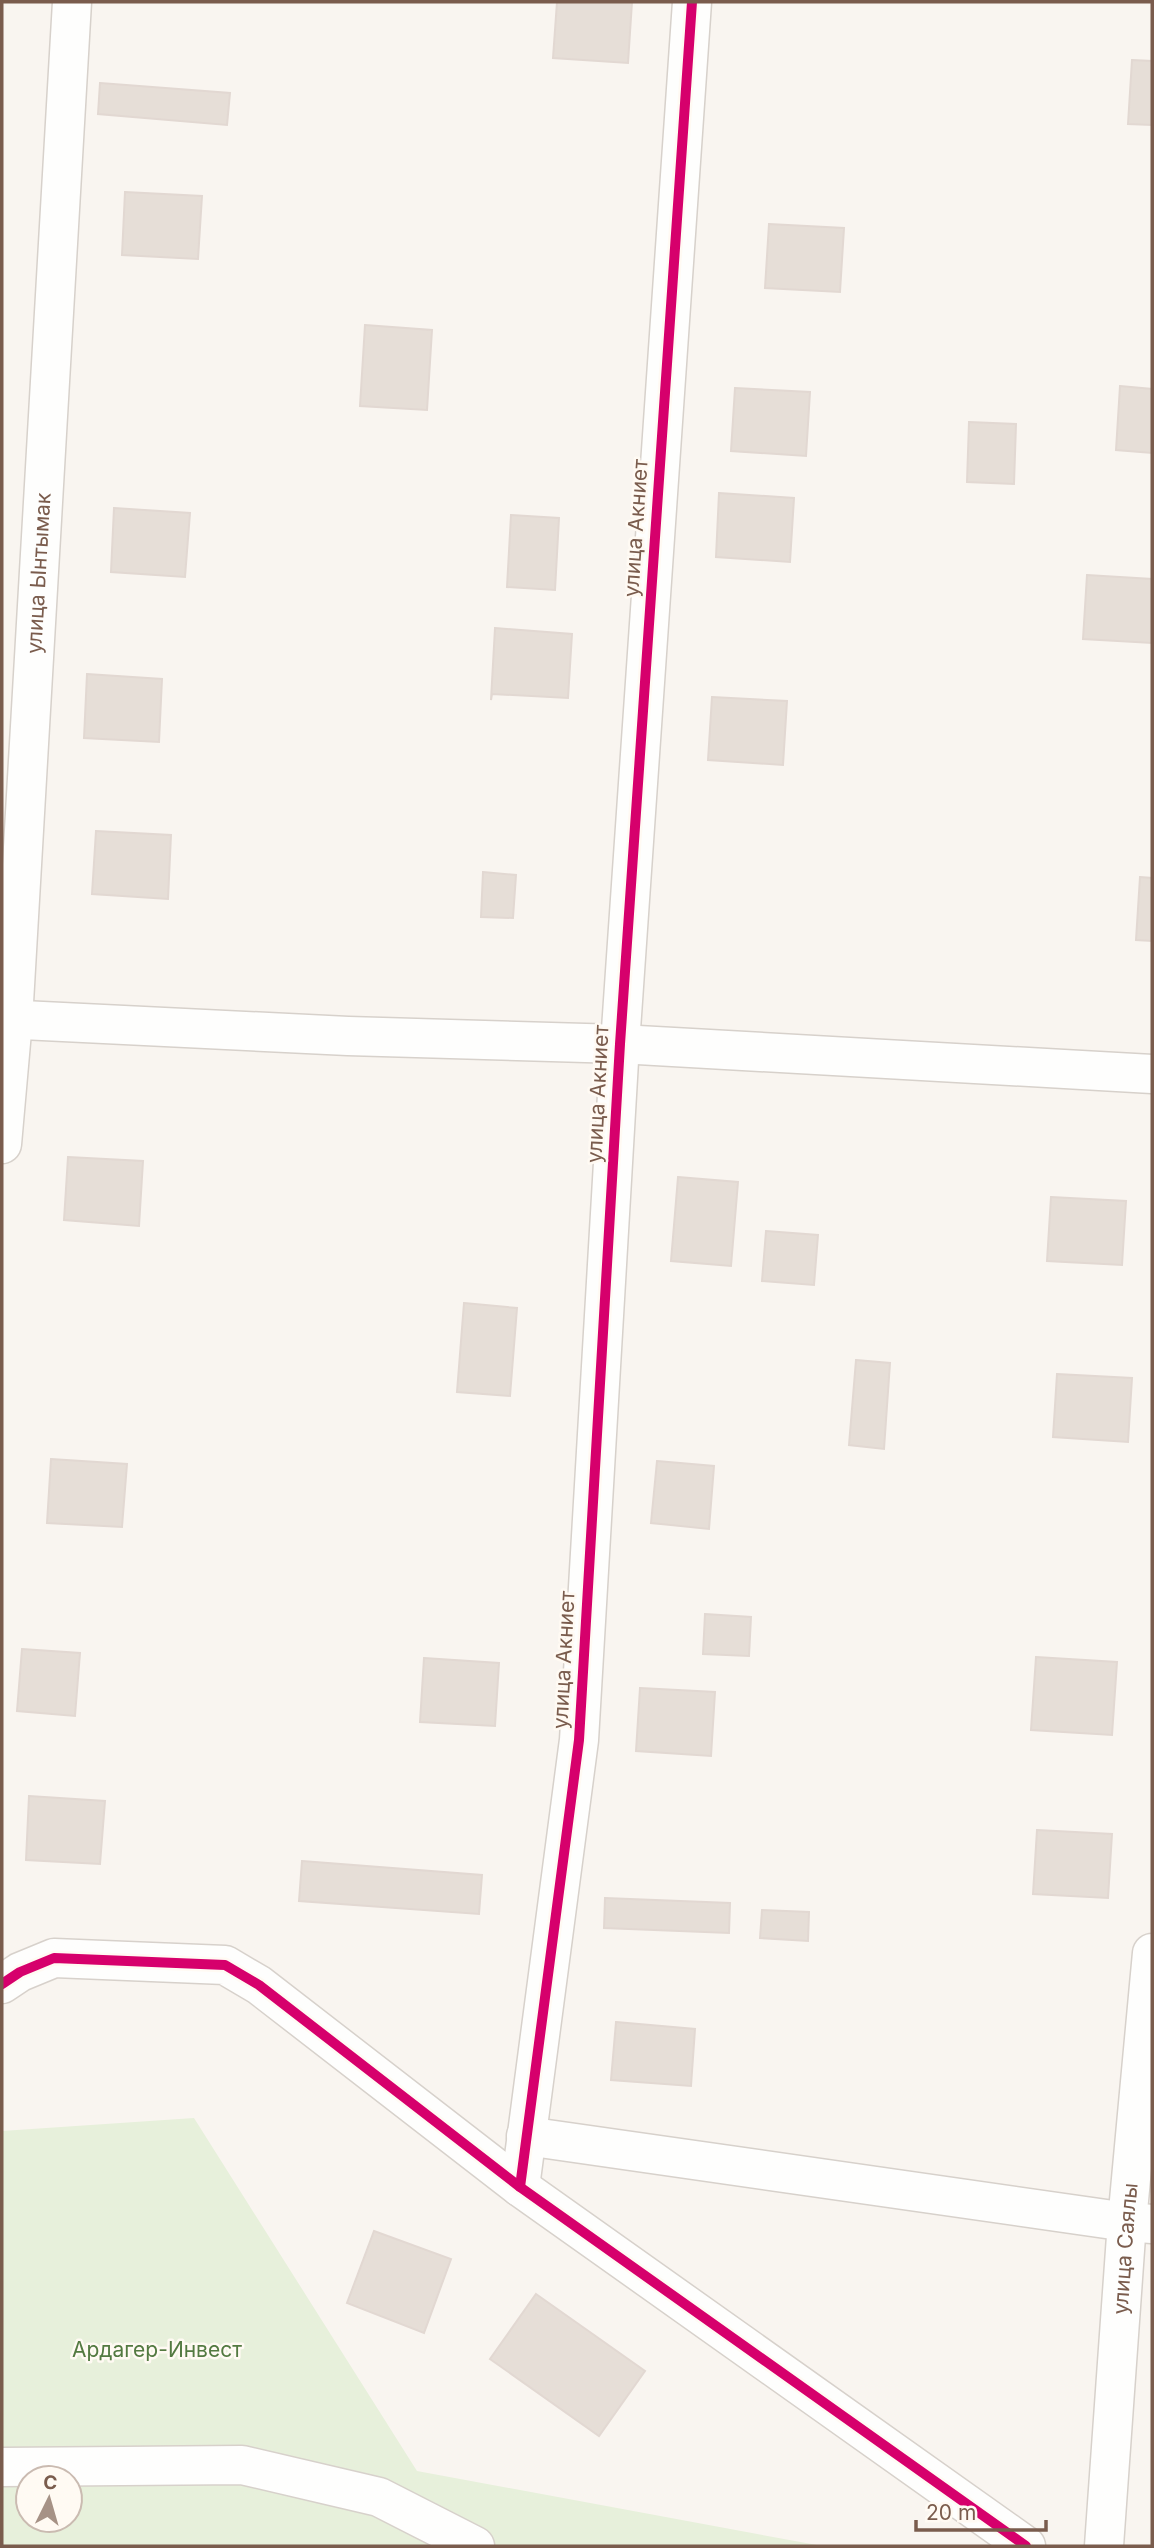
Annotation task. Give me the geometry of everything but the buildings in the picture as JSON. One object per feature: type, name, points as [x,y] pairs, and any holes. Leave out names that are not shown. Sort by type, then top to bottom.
[{"type":"street","name":"улица Ынтымак","points":[[2,1144],[7,1019],[72,2]]},
{"type":"street","name":"улица Акниет","points":[[520,2187],[579,1740],[620,1044],[692,2]]},
{"type":"street","points":[[7,1019],[334,1035],[620,1044],[1152,1074]]},
{"type":"street","name":"улица Саялы","points":[[1104,2546],[1140,2223],[1152,1953]]},
{"type":"street","points":[[2,1983],[20,1972],[54,1958],[225,1965],[259,1985],[520,2187],[1026,2546]]},
{"type":"street","points":[[526,2136],[1140,2223]]},
{"type":"street","points":[[2,2467],[242,2465],[379,2497],[475,2546]]},
{"type":"green space","name":"Ардагер-Инвест","points":[[194,2118],[417,2471],[822,2546],[2,2546],[2,2131]]},
{"type":"cycle path","points":[[520,2187],[579,1740],[620,1044],[692,2]]},
{"type":"cycle path","points":[[2,1984],[20,1972],[54,1958],[225,1965],[259,1985],[520,2187],[1026,2546]]}]
